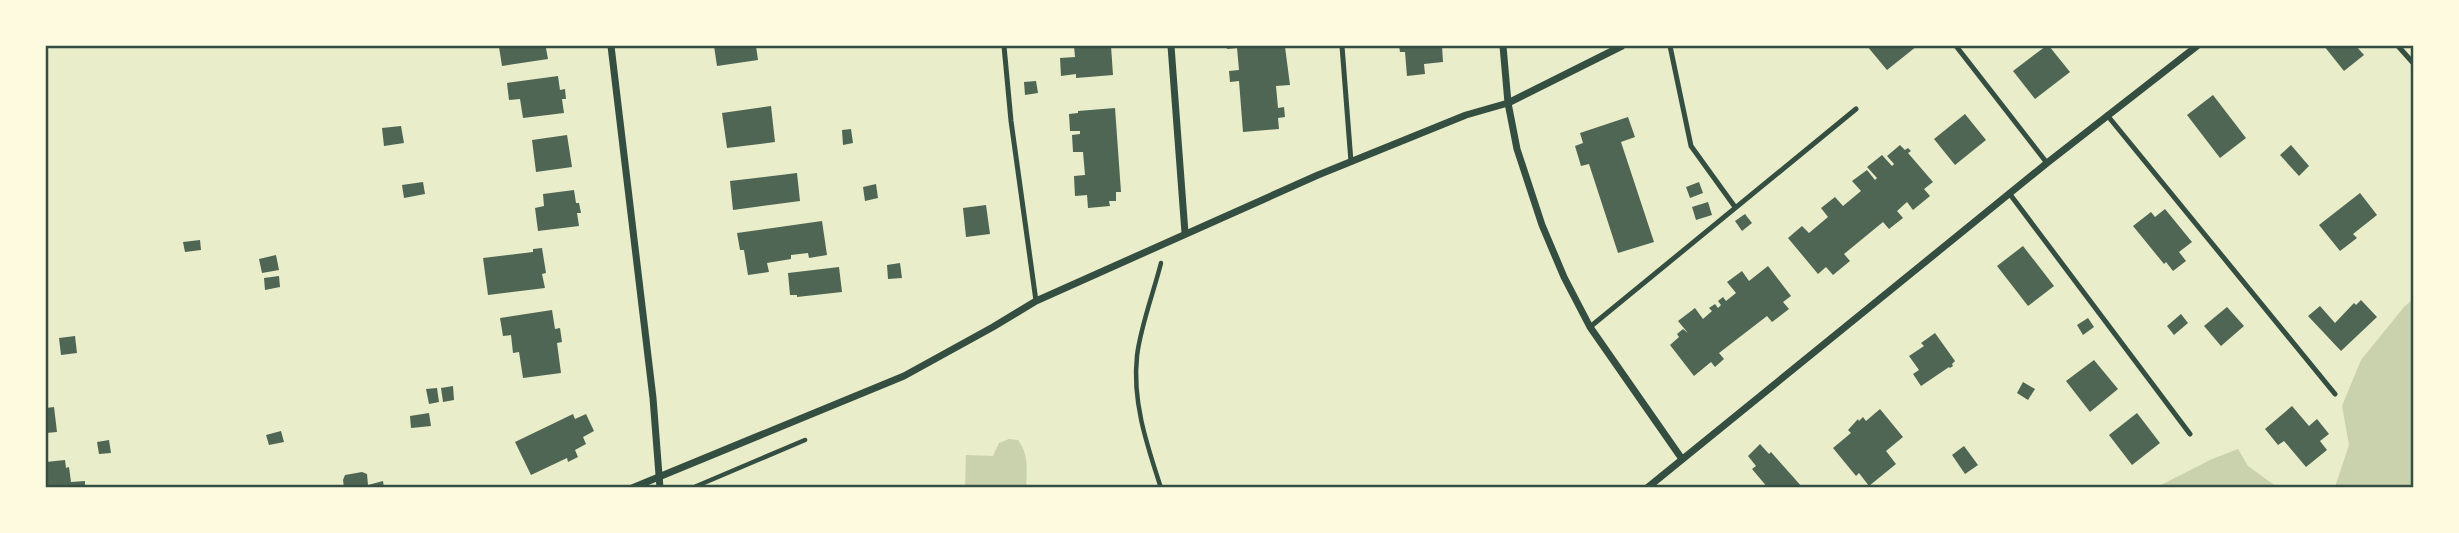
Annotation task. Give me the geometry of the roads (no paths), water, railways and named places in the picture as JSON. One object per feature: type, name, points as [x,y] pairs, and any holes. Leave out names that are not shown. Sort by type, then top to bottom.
[{"type":"street","points":[[611,46],[660,488]]},
{"type":"street","points":[[1171,46],[1185,233]]},
{"type":"street","points":[[1503,46],[1508,103],[1517,149],[1542,225],[1564,277],[1590,327],[1682,459]]},
{"type":"street","points":[[632,488],[904,376],[1036,301],[1351,162],[1466,115],[1508,103],[1622,46]]},
{"type":"street","points":[[1647,488],[2009,193],[2197,46]]},
{"type":"lane","points":[[1004,46],[1011,121],[1036,301]]},
{"type":"lane","points":[[1342,46],[1351,162]]},
{"type":"lane","points":[[1670,46],[1692,146],[1735,207]]},
{"type":"lane","points":[[1956,46],[2047,163]]},
{"type":"lane","points":[[2398,46],[2413,64]]},
{"type":"lane","points":[[1590,327],[1856,109]]},
{"type":"lane","points":[[2107,115],[2335,394]]},
{"type":"lane","points":[[2009,193],[2190,434]]}]
